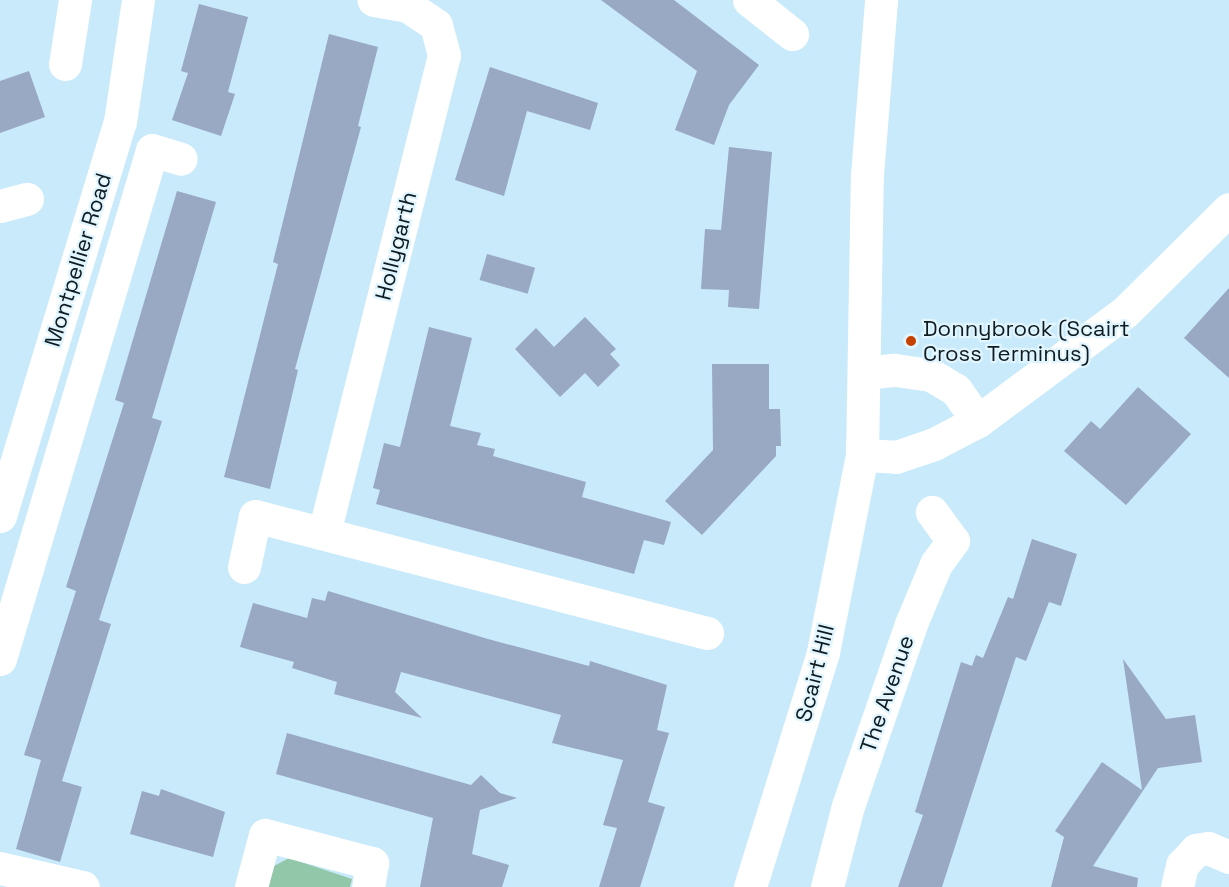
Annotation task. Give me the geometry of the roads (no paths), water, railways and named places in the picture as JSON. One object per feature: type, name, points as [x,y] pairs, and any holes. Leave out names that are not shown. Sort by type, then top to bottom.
[{"type":"street","points":[[65,64],[75,0]]},
{"type":"street","name":"Montpellier Road","points":[[0,516],[8,464],[120,122],[138,0]]},
{"type":"street","name":"Hollygarth","points":[[324,533],[444,55],[436,25],[408,6],[374,0]]},
{"type":"street","points":[[749,0],[792,34]]},
{"type":"street","name":"Scairt Hill","points":[[750,887],[823,652],[862,455],[867,175],[881,0]]},
{"type":"street","points":[[0,659],[152,150],[181,159]]},
{"type":"street","points":[[862,455],[896,457],[934,444],[978,421],[1125,312],[1229,209]]},
{"type":"street","points":[[864,373],[895,370],[931,375],[956,390],[978,421]]},
{"type":"street","name":"The Avenue","points":[[827,887],[848,806],[911,624],[936,564],[953,541],[932,512]]},
{"type":"street","points":[[244,567],[255,516],[707,633]]},
{"type":"street","points":[[251,887],[265,835],[372,863],[368,887]]},
{"type":"street","points":[[1177,887],[1182,865],[1196,850],[1208,848],[1229,857]]},
{"type":"street","points":[[0,868],[84,887]]},
{"type":"place","name":"Donnybrook (Scairt Cross Terminus)","points":[[911,341]]}]
